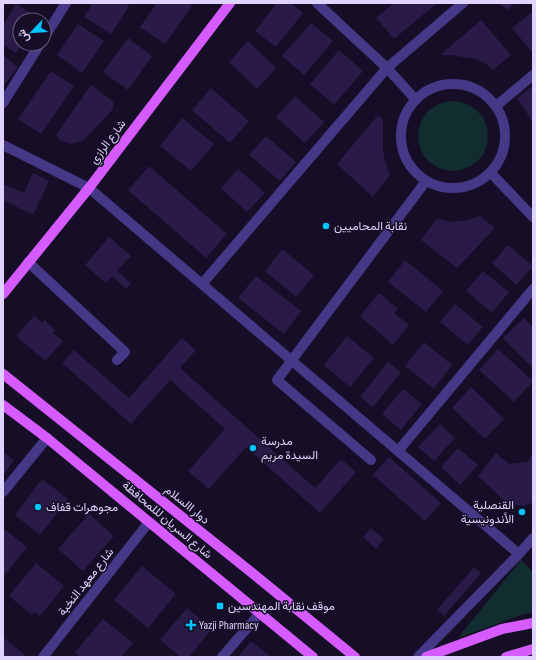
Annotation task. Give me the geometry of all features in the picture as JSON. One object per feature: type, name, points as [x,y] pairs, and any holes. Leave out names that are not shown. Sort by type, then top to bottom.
[{"type":"main road","name":"شارع الرازي","points":[[3,294],[89,188],[230,3]]},
{"type":"main road","name":"دوار االسلام","points":[[3,374],[355,657]]},
{"type":"main road","name":"شارع السريان لللمحافظة","points":[[3,405],[47,438],[313,657]]},
{"type":"main road","points":[[426,657],[502,629],[533,623]]},
{"type":"main road","points":[[506,657],[533,649]]},
{"type":"street","points":[[52,25],[66,3]]},
{"type":"street","points":[[317,3],[387,68],[416,100]]},
{"type":"street","points":[[202,284],[387,68],[463,3]]},
{"type":"street","points":[[3,103],[35,52]]},
{"type":"street","points":[[496,106],[533,75]]},
{"type":"street","points":[[450,84],[467,86],[483,93],[496,106],[504,123],[506,138],[502,156],[491,173],[476,184],[457,189],[439,186],[426,181],[410,165],[402,148],[402,131],[406,114],[416,100],[433,88],[450,84]]},
{"type":"street","points":[[3,145],[89,188],[519,554]]},
{"type":"street","points":[[491,173],[533,217]]},
{"type":"street","points":[[371,460],[277,380],[426,181]]},
{"type":"street","points":[[28,262],[125,352],[117,360]]},
{"type":"street","points":[[398,451],[533,289]]},
{"type":"street","points":[[3,492],[47,438]]},
{"type":"street","name":"شارع معهد النخبة","points":[[43,657],[149,522]]},
{"type":"street","points":[[418,657],[532,542]]},
{"type":"street","points":[[222,657],[260,613]]},
{"type":"green space","points":[[453,101],[466,104],[478,111],[485,123],[488,136],[485,149],[478,161],[466,168],[453,171],[440,168],[428,161],[421,149],[418,136],[421,123],[428,111],[440,104]]},
{"type":"green space","points":[[521,560],[533,572],[533,613],[524,614],[458,638]]},
{"type":"building","points":[[93,3],[124,3],[129,6],[111,34],[84,17]]},
{"type":"building","points":[[157,3],[189,3],[192,6],[165,44],[140,27]]},
{"type":"building","points":[[277,3],[291,3],[303,13],[276,47],[255,31]]},
{"type":"building","points":[[394,3],[437,3],[394,39],[376,18]]},
{"type":"building","points":[[500,3],[515,3],[507,10]]},
{"type":"building","points":[[16,4],[29,12],[12,12],[12,51],[3,45],[3,25]]},
{"type":"building","points":[[533,11],[533,49],[531,51],[512,28]]},
{"type":"building","points":[[481,20],[511,55],[493,70],[487,64],[476,59],[451,55],[440,55]]},
{"type":"building","points":[[311,23],[333,41],[304,75],[282,56]]},
{"type":"building","points":[[78,24],[104,41],[82,73],[57,55]]},
{"type":"building","points":[[128,38],[152,56],[128,90],[103,72]]},
{"type":"building","points":[[248,41],[276,68],[257,89],[229,62]]},
{"type":"building","points":[[339,50],[363,71],[334,105],[310,84]]},
{"type":"building","points":[[3,55],[18,67],[3,87]]},
{"type":"building","points":[[51,71],[74,86],[41,134],[18,119]]},
{"type":"building","points":[[91,85],[113,101],[113,109],[85,139],[70,144],[59,140],[56,135]]},
{"type":"building","points":[[533,86],[533,120],[532,121],[517,98]]},
{"type":"building","points":[[211,88],[249,121],[230,143],[192,110]]},
{"type":"building","points":[[295,96],[324,122],[305,143],[276,117]]},
{"type":"building","points":[[378,115],[383,119],[383,148],[385,161],[390,175],[373,197],[337,164]]},
{"type":"building","points":[[182,118],[214,144],[191,171],[160,146]]},
{"type":"building","points":[[266,136],[296,162],[280,181],[249,155]]},
{"type":"building","points":[[149,166],[227,234],[206,258],[128,190]]},
{"type":"building","points":[[238,169],[265,193],[247,212],[221,188]]},
{"type":"building","points":[[33,173],[49,181],[33,215],[3,200],[3,184],[24,193]]},
{"type":"building","points":[[480,216],[495,228],[457,268],[421,240],[437,219],[454,222]]},
{"type":"building","points":[[109,237],[131,256],[117,271],[131,283],[126,289],[112,276],[106,283],[85,265]]},
{"type":"building","points":[[508,245],[533,266],[516,285],[492,263]]},
{"type":"building","points":[[282,249],[314,275],[296,297],[265,271]]},
{"type":"building","points":[[405,260],[443,291],[426,312],[388,282]]},
{"type":"building","points":[[483,271],[509,292],[492,313],[466,291]]},
{"type":"building","points":[[256,276],[301,311],[284,334],[238,298]]},
{"type":"building","points":[[379,293],[398,309],[394,313],[409,325],[393,345],[360,316]]},
{"type":"building","points":[[455,304],[483,327],[468,345],[440,322]]},
{"type":"building","points":[[34,316],[42,323],[45,320],[55,330],[53,333],[63,341],[45,361],[16,336]]},
{"type":"building","points":[[524,318],[533,327],[533,368],[503,338]]},
{"type":"building","points":[[347,336],[374,358],[350,387],[324,365]]},
{"type":"building","points":[[182,338],[196,350],[180,368],[315,488],[341,459],[356,472],[320,513],[246,447],[209,489],[188,471],[225,429],[170,380],[131,424],[62,363],[74,350],[129,398]]},
{"type":"building","points":[[424,342],[452,365],[434,389],[405,366]]},
{"type":"building","points":[[498,349],[533,381],[514,402],[479,370]]},
{"type":"building","points":[[388,362],[401,372],[373,407],[360,397]]},
{"type":"building","points":[[471,387],[504,419],[485,439],[452,408]]},
{"type":"building","points":[[403,389],[422,404],[401,430],[382,414]]},
{"type":"building","points":[[440,424],[455,438],[434,461],[418,447]]},
{"type":"building","points":[[458,448],[478,465],[460,485],[441,467]]},
{"type":"building","points":[[3,452],[14,460],[3,476]]},
{"type":"building","points":[[496,453],[509,464],[527,462],[533,454],[533,501],[531,503],[524,506],[508,504],[478,476]]},
{"type":"building","points":[[389,457],[441,503],[425,521],[373,475]]},
{"type":"building","points":[[42,479],[68,499],[40,535],[15,515]]},
{"type":"building","points":[[89,514],[114,536],[83,571],[58,549]]},
{"type":"building","points":[[3,528],[27,547],[3,577]]},
{"type":"building","points":[[371,528],[384,539],[376,549],[363,537]]},
{"type":"building","points":[[36,563],[64,586],[40,616],[35,612],[32,615],[9,596]]},
{"type":"building","points":[[142,566],[176,594],[148,628],[114,600]]},
{"type":"building","points":[[474,567],[481,573],[444,616],[437,610]]},
{"type":"building","points":[[187,608],[212,629],[189,657],[181,657],[160,640]]},
{"type":"building","points":[[103,619],[133,643],[121,657],[80,657],[75,652]]},
{"type":"building","points":[[3,637],[27,657],[3,657]]},
{"type":"building","points":[[251,641],[271,657],[238,657]]},
{"type":"place","name":"نقابة المحاميين","points":[[326,226]]},
{"type":"place","name":"مدرسة السيدة مريم","points":[[253,448]]},
{"type":"place","name":"مجوهرات قفاف","points":[[38,507]]},
{"type":"place","name":"القنصلية الأندونيسية","points":[[522,512]]},
{"type":"place","name":"موقف نقابة المهندسين","points":[[220,606]]},
{"type":"place","name":"Yazji Pharmacy","points":[[191,625]]}]
